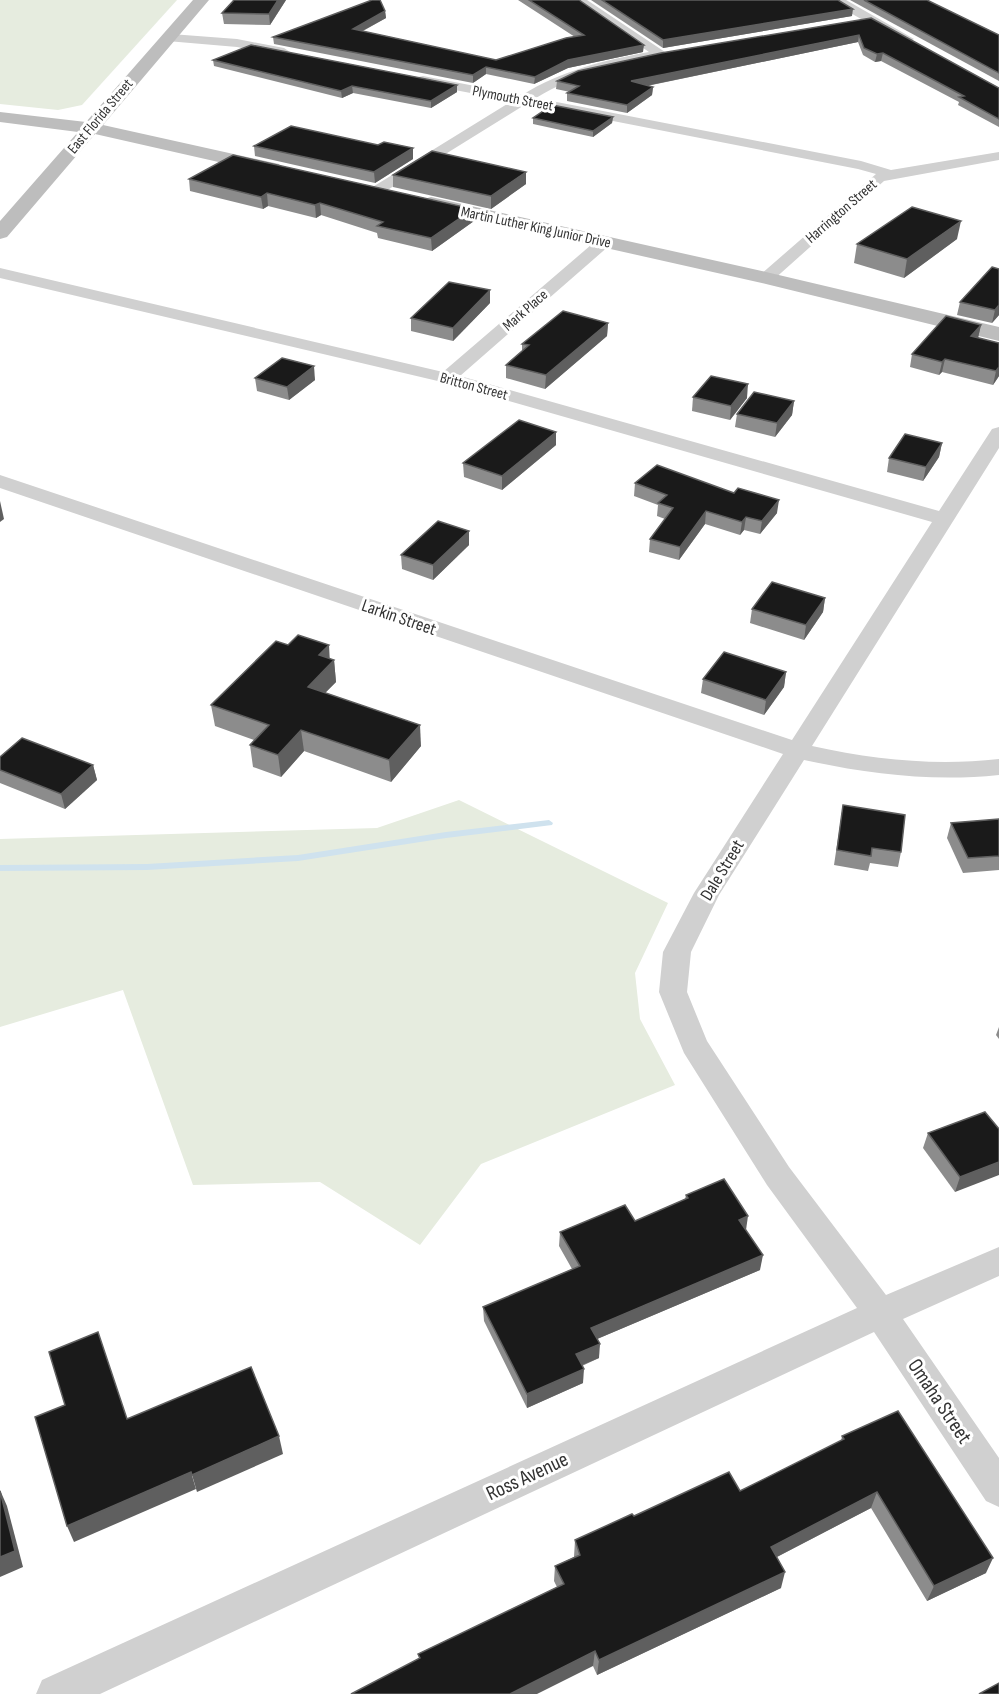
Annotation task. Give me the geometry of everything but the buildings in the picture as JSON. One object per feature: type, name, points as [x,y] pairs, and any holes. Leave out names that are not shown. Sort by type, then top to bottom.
[{"type":"main road","name":"East Florida Street","points":[[0,232],[92,128],[141,67],[171,38],[201,0]]},
{"type":"main road","points":[[0,117],[92,128],[296,174]]},
{"type":"main road","name":"Martin Luther King Junior Drive","points":[[353,186],[766,278],[999,334]]},
{"type":"street","points":[[376,191],[521,99],[573,73],[666,53],[579,0]]},
{"type":"street","points":[[835,0],[920,46]]},
{"type":"street","points":[[847,23],[870,19]]},
{"type":"street","points":[[171,38],[237,43],[294,54]]},
{"type":"street","name":"Plymouth Street","points":[[407,77],[861,165],[890,174]]},
{"type":"street","name":"Harrington Street","points":[[766,278],[872,182],[890,174],[999,156]]},
{"type":"street","name":"Mark Place","points":[[447,378],[604,242]]},
{"type":"street","name":"Britton Street","points":[[0,273],[447,378],[944,519]]},
{"type":"street","name":"Dale Street","points":[[880,1313],[765,1156],[694,1045],[673,992],[677,952],[707,893],[999,433]]},
{"type":"street","name":"Larkin Street","points":[[0,481],[798,751],[862,765],[911,771],[971,771],[999,767]]},
{"type":"street","name":"Ross Avenue","points":[[56,1694],[880,1313],[999,1261]]},
{"type":"street","name":"Omaha Street","points":[[880,1313],[999,1489]]},
{"type":"shaded area","points":[[0,0],[177,0],[82,105],[58,110],[0,104]]},
{"type":"shaded area","points":[[459,800],[668,903],[635,973],[640,1019],[675,1085],[481,1164],[420,1245],[320,1182],[193,1185],[123,990],[0,1027],[0,839],[377,828]]},
{"type":"waterway","points":[[0,868],[147,867],[298,858],[446,835],[549,823]]}]
